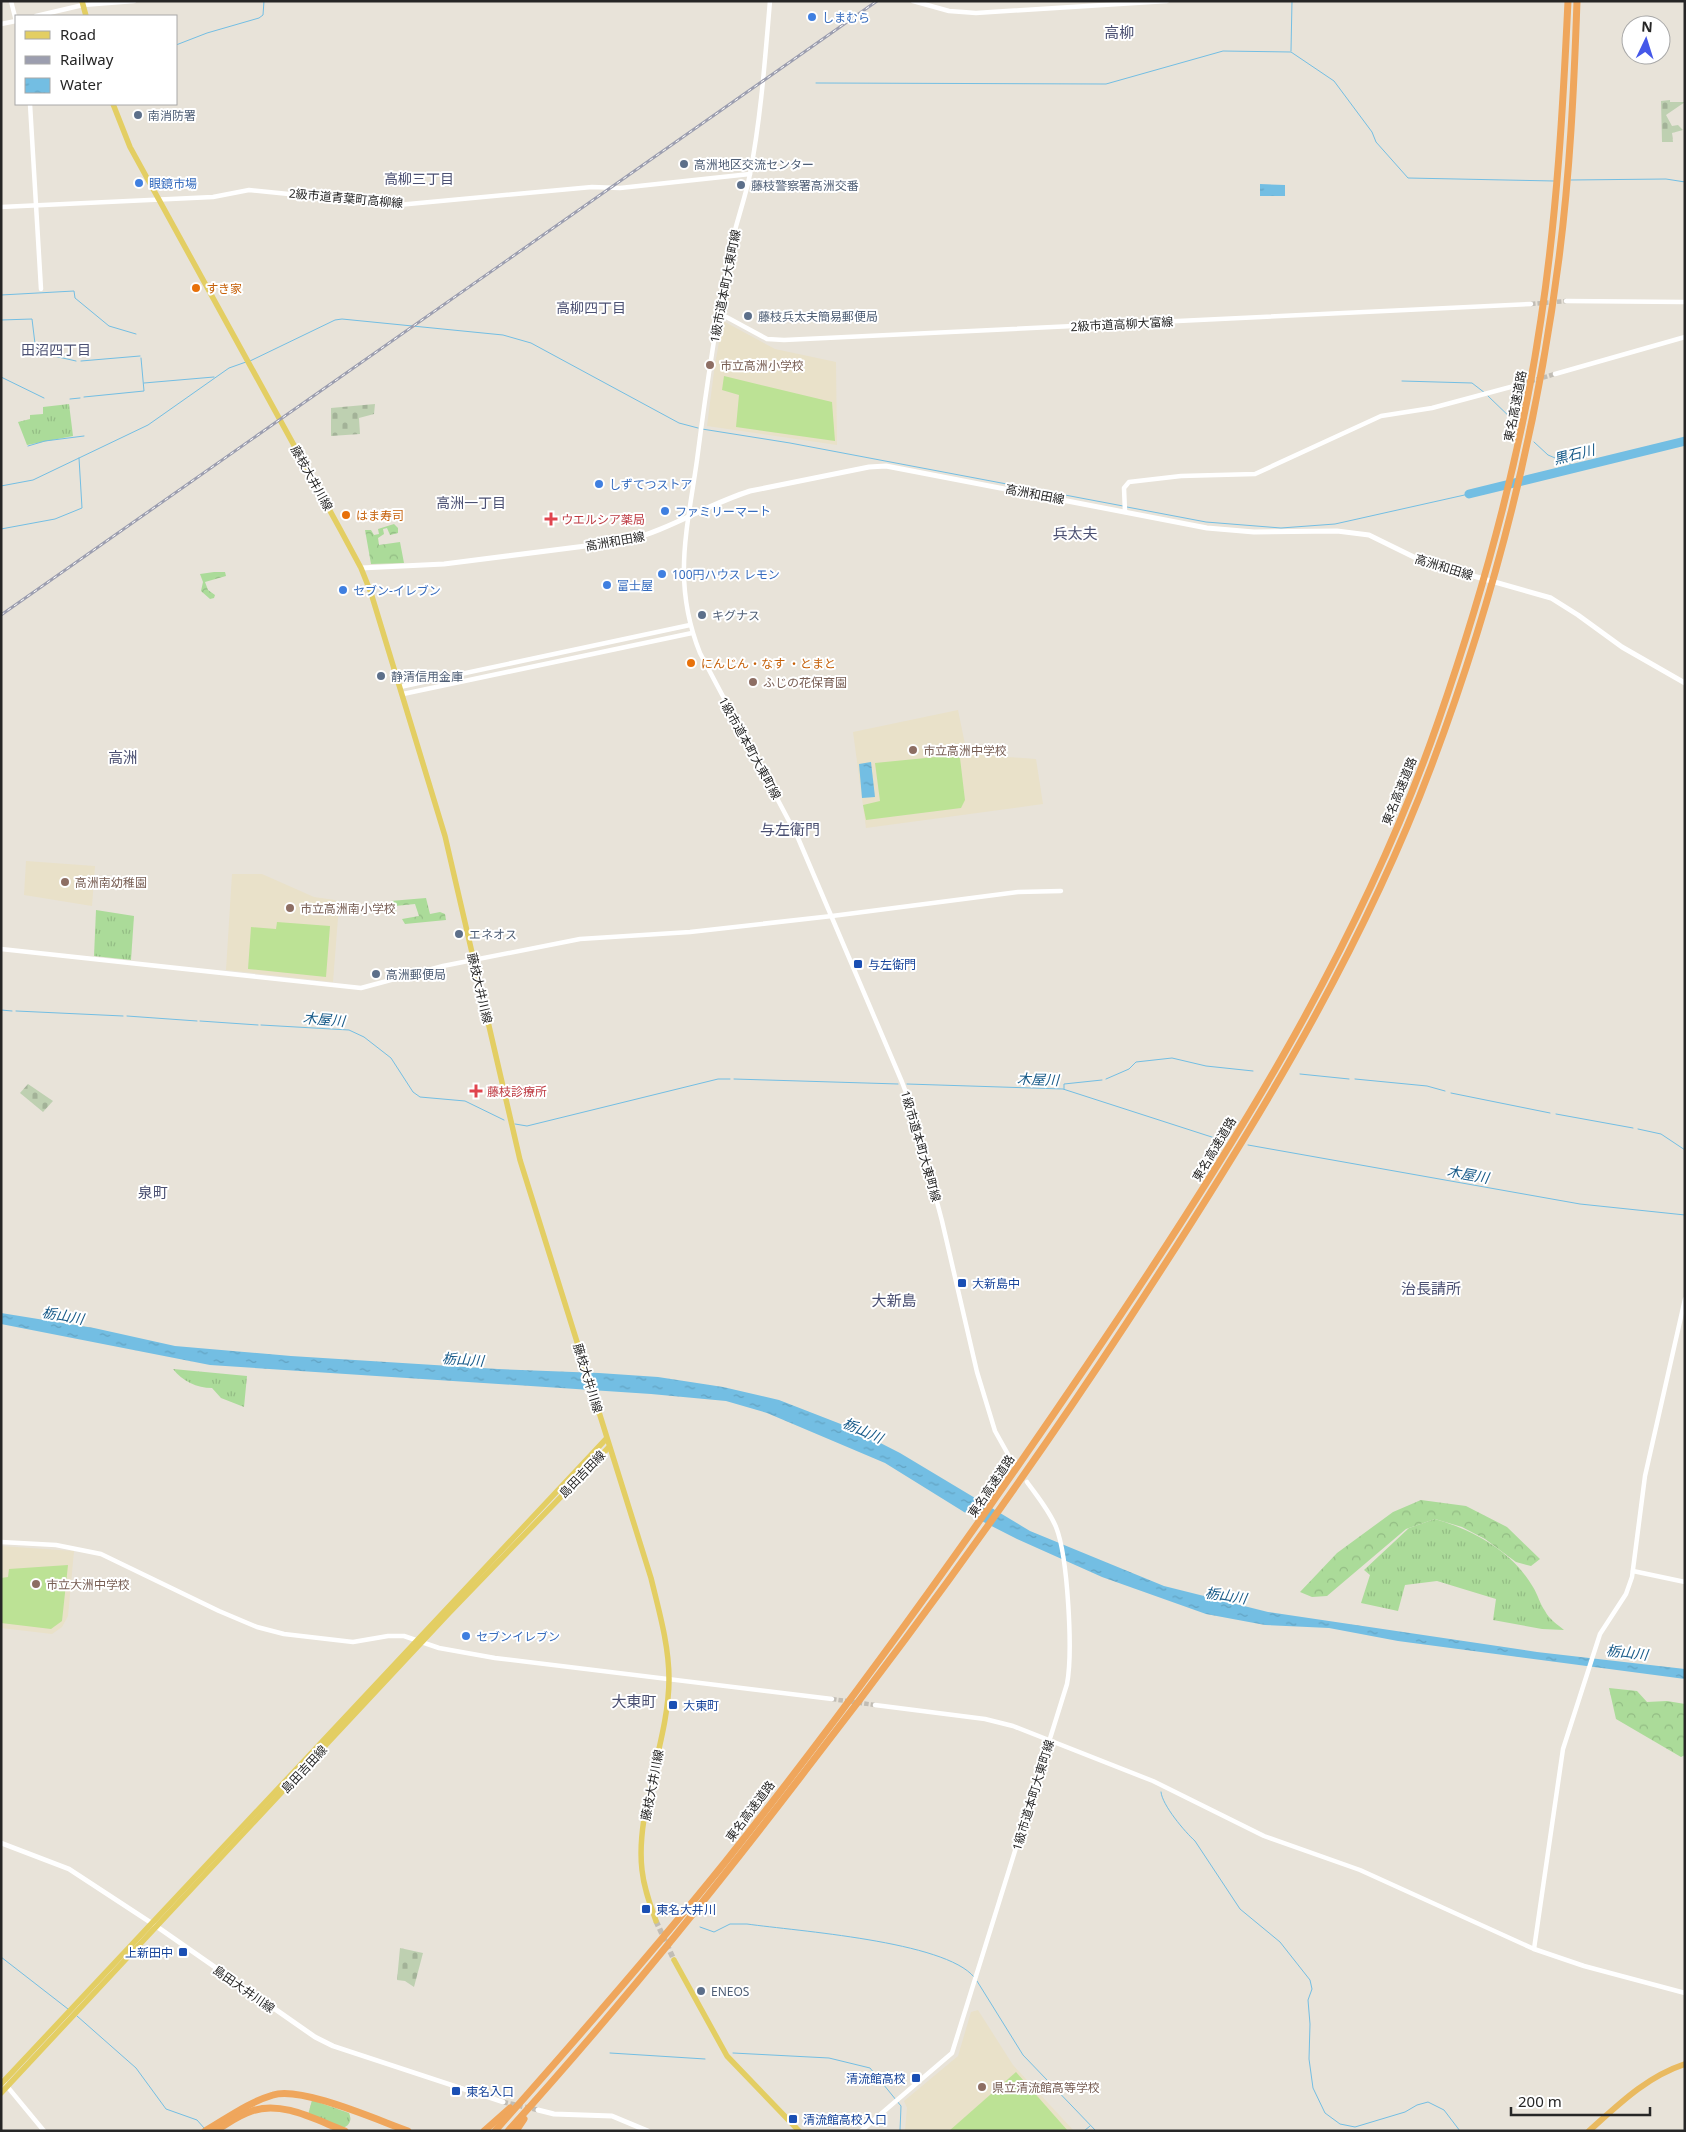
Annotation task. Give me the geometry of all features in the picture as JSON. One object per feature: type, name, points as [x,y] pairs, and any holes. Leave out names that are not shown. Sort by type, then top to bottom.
[{"type":"highway","name":"東名高速道路","points":[[495,2131],[724,1864],[856,1692],[979,1525],[1194,1201],[1258,1096],[1310,1004],[1356,916],[1416,780],[1442,711],[1482,588],[1512,475],[1536,354],[1550,251],[1559,160],[1568,1]]},
{"type":"highway","name":"東名高速道路","points":[[508,2131],[545,2090],[726,1874],[863,1696],[986,1530],[1100,1364],[1208,1198],[1315,1015],[1378,891],[1414,811],[1463,678],[1490,591],[1521,474],[1545,356],[1560,253],[1570,152],[1577,1]]},
{"type":"highway","points":[[484,2131],[512,2107],[557,2061]]},
{"type":"highway","points":[[1589,2131],[1634,2090],[1660,2074],[1685,2064]]},
{"type":"highway","points":[[516,2131],[545,2090]]},
{"type":"highway","points":[[205,2131],[265,2097],[286,2092],[310,2097],[408,2131]]},
{"type":"highway","points":[[215,2131],[253,2110],[271,2108],[292,2112],[345,2131]]},
{"type":"main road","name":"藤枝大井川線","points":[[112,105],[130,147],[361,568],[403,694],[441,820],[520,1160],[651,1578],[666,1645],[669,1678],[663,1730],[641,1852],[644,1887],[656,1921]]},
{"type":"main road","name":"高洲和田線","points":[[361,568],[436,565],[624,541],[650,535],[726,500],[750,492],[869,467],[886,466],[1207,528],[1254,532],[1346,531],[1369,535],[1424,562],[1550,598],[1578,615],[1622,647],[1685,683]]},
{"type":"main road","name":"島田吉田線","points":[[1,2092],[3,2083],[421,1640],[514,1539],[566,1479],[606,1438]]},
{"type":"main road","name":"島田吉田線","points":[[421,1640],[609,1446]]},
{"type":"main road","name":"島田大井川線","points":[[1,1843],[69,1869],[154,1925],[303,2030],[333,2046],[503,2102]]},
{"type":"main road","points":[[674,1960],[726,2056],[799,2131]]},
{"type":"main road","points":[[538,2110],[554,2114],[612,2116],[648,2131]]},
{"type":"street","points":[[11,1],[15,17]]},
{"type":"street","points":[[40,15],[83,3],[134,1]]},
{"type":"street","name":"1級市道本町大東町線","points":[[770,1],[760,112],[750,174],[731,249],[719,313],[688,518],[683,590],[692,633],[707,669],[798,838],[913,1111],[942,1221],[977,1372],[995,1431],[1014,1465]]},
{"type":"street","points":[[912,1],[949,11],[976,13],[1167,1]]},
{"type":"street","points":[[1,24],[15,21]]},
{"type":"street","points":[[30,105],[41,289]]},
{"type":"street","name":"2級市道青葉町高柳線","points":[[1,207],[191,198],[260,190],[398,205],[592,187],[620,188],[750,174]]},
{"type":"street","points":[[1566,301],[1685,302]]},
{"type":"street","name":"2級市道高柳大富線","points":[[719,313],[767,339],[784,340],[1530,304]]},
{"type":"street","points":[[1555,374],[1685,337]]},
{"type":"street","points":[[1125,512],[1124,488],[1129,482],[1181,476],[1245,476],[1255,474],[1381,416],[1432,408],[1518,385]]},
{"type":"street","points":[[400,687],[690,625]]},
{"type":"street","points":[[403,694],[692,633]]},
{"type":"street","points":[[1,949],[366,988],[409,974],[593,937],[690,932],[1018,892],[1061,891]]},
{"type":"street","points":[[1534,1949],[1561,1757],[1595,1646],[1607,1620],[1626,1594],[1633,1571],[1645,1476],[1685,1299]]},
{"type":"street","name":"1級市道本町大東町線","points":[[861,2131],[950,2055],[954,2047],[1070,1672],[1070,1644],[1064,1569],[1058,1535],[1048,1512],[1027,1482]]},
{"type":"street","points":[[1,1542],[56,1545],[101,1554],[219,1611],[257,1627],[284,1634],[354,1642],[396,1635],[421,1640],[439,1648],[495,1658],[832,1699]]},
{"type":"street","points":[[1633,1571],[1685,1582]]},
{"type":"street","points":[[875,1705],[992,1720],[1050,1740],[1153,1781],[1264,1836],[1360,1870],[1534,1949],[1584,1966],[1685,1993]]},
{"type":"street","points":[[3,2083],[44,2131]]},
{"type":"shaded area","points":[[723,321],[775,349],[836,362],[837,445],[707,426]]},
{"type":"shaded area","points":[[958,710],[967,754],[1036,759],[1043,804],[866,828],[853,732]]},
{"type":"shaded area","points":[[26,861],[95,866],[92,906],[24,895]]},
{"type":"shaded area","points":[[232,874],[262,874],[314,897],[335,900],[339,905],[333,982],[226,970]]},
{"type":"shaded area","name":"市立大洲中学校","points":[[1,1546],[74,1551],[68,1616],[62,1627],[52,1634],[1,1628]]},
{"type":"shaded area","points":[[978,2010],[1013,2065],[1074,2131],[905,2131],[907,2108],[904,2101],[958,2056],[971,2012]]},
{"type":"green space","points":[[1670,100],[1670,102],[1685,102],[1666,115],[1672,126],[1678,125],[1683,130],[1672,133],[1673,142],[1662,142],[1661,101]]},
{"type":"green space","points":[[724,376],[832,402],[835,441],[736,427],[739,395],[722,390]]},
{"type":"green space","points":[[69,404],[73,436],[27,445],[18,422],[30,419],[30,415],[43,414],[43,407]]},
{"type":"green space","points":[[375,404],[374,414],[359,418],[360,434],[331,436],[331,408]]},
{"type":"green space","points":[[394,524],[398,528],[398,533],[390,535],[387,528],[383,529],[384,534],[378,538],[379,545],[400,542],[404,563],[371,564],[365,530],[371,530],[374,535],[379,534],[378,529]]},
{"type":"green space","points":[[225,572],[226,576],[205,582],[208,590],[215,595],[214,598],[210,599],[201,591],[203,582],[200,574]]},
{"type":"green space","points":[[956,755],[960,758],[965,800],[961,808],[866,820],[863,805],[880,801],[875,763]]},
{"type":"green space","points":[[426,898],[430,914],[440,912],[445,914],[446,920],[405,924],[402,919],[419,916],[415,904],[395,906],[396,912],[394,913],[390,901]]},
{"type":"green space","points":[[96,910],[134,916],[131,960],[94,956]]},
{"type":"green space","points":[[277,922],[330,926],[326,977],[248,969],[251,927],[276,929]]},
{"type":"green space","points":[[28,1084],[53,1101],[43,1112],[20,1093]]},
{"type":"green space","points":[[173,1369],[247,1376],[244,1407],[221,1398],[212,1388],[190,1383]]},
{"type":"green space","points":[[1421,1500],[1466,1506],[1507,1527],[1540,1559],[1531,1566],[1516,1562],[1485,1539],[1462,1527],[1435,1519],[1406,1529],[1327,1596],[1312,1597],[1300,1592],[1337,1553],[1393,1512]]},
{"type":"green space","points":[[1435,1519],[1477,1536],[1503,1553],[1524,1574],[1549,1617],[1564,1630],[1542,1629],[1493,1620],[1496,1599],[1437,1581],[1405,1585],[1398,1611],[1361,1603],[1370,1575],[1364,1570],[1409,1528]]},
{"type":"green space","name":"市立大洲中学校","points":[[68,1565],[62,1621],[51,1629],[1,1623],[1,1578],[8,1577],[9,1569]]},
{"type":"green space","points":[[1609,1688],[1637,1691],[1647,1702],[1667,1701],[1685,1704],[1685,1755],[1681,1757],[1616,1719]]},
{"type":"green space","points":[[400,1948],[423,1953],[414,1987],[405,1981],[397,1980]]},
{"type":"green space","points":[[1016,2072],[1068,2131],[949,2131]]},
{"type":"green space","points":[[312,2100],[349,2113],[349,2124],[343,2128],[308,2115]]},
{"type":"water","points":[[1260,184],[1285,185],[1285,196],[1260,196]]},
{"type":"water","points":[[871,762],[875,797],[862,798],[859,764]]},
{"type":"water","points":[[1,1313],[94,1328],[175,1346],[291,1356],[658,1377],[723,1387],[779,1400],[851,1428],[900,1453],[1030,1531],[1164,1586],[1268,1612],[1537,1652],[1685,1669],[1685,1679],[1398,1641],[1329,1628],[1265,1625],[1206,1614],[1102,1577],[1017,1539],[964,1512],[885,1463],[767,1413],[726,1401],[651,1394],[210,1365],[1,1324]]},
{"type":"waterway","points":[[178,44],[207,33],[259,18],[263,15],[264,1]]},
{"type":"waterway","points":[[1291,51],[1292,1]]},
{"type":"waterway","points":[[816,83],[1106,84],[1223,51],[1291,52],[1334,81],[1372,132],[1376,142],[1408,178],[1554,181]]},
{"type":"waterway","points":[[1571,180],[1666,179],[1685,182]]},
{"type":"waterway","points":[[1,295],[74,291],[75,298],[109,326],[136,334]]},
{"type":"waterway","points":[[1,320],[32,319],[36,352],[76,361]]},
{"type":"waterway","points":[[250,361],[335,320],[342,319],[503,335],[531,343],[679,423],[698,428]]},
{"type":"waterway","points":[[81,361],[140,356]]},
{"type":"waterway","points":[[84,397],[144,391],[141,358]]},
{"type":"waterway","points":[[1,486],[33,480],[148,425],[229,368],[246,362]]},
{"type":"waterway","points":[[1,377],[44,398]]},
{"type":"waterway","points":[[144,383],[214,377]]},
{"type":"waterway","points":[[1402,381],[1472,383],[1485,393]]},
{"type":"waterway","points":[[1488,396],[1515,422]]},
{"type":"waterway","points":[[70,399],[80,398]]},
{"type":"waterway","points":[[702,429],[790,443],[1123,506]]},
{"type":"waterway","points":[[28,446],[45,441],[84,436]]},
{"type":"waterway","name":"黒石川","points":[[1469,494],[1685,441]]},
{"type":"waterway","points":[[1534,442],[1548,455],[1577,467]]},
{"type":"waterway","points":[[1,529],[55,519],[82,508],[79,458]]},
{"type":"waterway","points":[[1127,507],[1206,522],[1281,528],[1335,524],[1469,494]]},
{"type":"waterway","name":"木屋川","points":[[1,1010],[12,1011]]},
{"type":"waterway","name":"木屋川","points":[[16,1011],[123,1016]]},
{"type":"waterway","name":"木屋川","points":[[127,1016],[197,1021]]},
{"type":"waterway","name":"木屋川","points":[[200,1021],[258,1025]]},
{"type":"waterway","name":"木屋川","points":[[261,1025],[349,1030],[364,1037],[391,1058],[413,1092],[420,1097],[465,1101],[504,1120]]},
{"type":"waterway","points":[[1106,1079],[1129,1069],[1136,1062],[1172,1058],[1206,1066],[1253,1071]]},
{"type":"waterway","points":[[1300,1074],[1349,1079]]},
{"type":"waterway","name":"木屋川","points":[[515,1124],[527,1126],[718,1079],[730,1079]]},
{"type":"waterway","name":"木屋川","points":[[734,1079],[898,1084]]},
{"type":"waterway","points":[[1355,1079],[1427,1086],[1445,1091]]},
{"type":"waterway","points":[[1064,1089],[1064,1084],[1102,1080]]},
{"type":"waterway","name":"木屋川","points":[[907,1084],[1063,1089],[1221,1140]]},
{"type":"waterway","points":[[1451,1093],[1550,1113]]},
{"type":"waterway","points":[[1556,1114],[1633,1128]]},
{"type":"waterway","points":[[1638,1129],[1661,1134],[1685,1150]]},
{"type":"waterway","name":"木屋川","points":[[1248,1145],[1580,1204],[1685,1215]]},
{"type":"waterway","points":[[1161,1792],[1165,1804],[1180,1825],[1195,1841],[1240,1909],[1280,1942],[1310,1980],[1312,1989],[1308,2000],[1310,2024],[1309,2059],[1313,2088],[1325,2113],[1340,2124],[1355,2127],[1405,2112],[1417,2105],[1428,2102],[1444,2110],[1460,2131]]},
{"type":"waterway","points":[[700,1927],[714,1932],[730,1924],[747,1924],[833,1934],[902,1946],[958,1965],[974,1977]]},
{"type":"waterway","points":[[1,1957],[68,2009]]},
{"type":"waterway","points":[[977,1981],[1023,2055],[1096,2131]]},
{"type":"waterway","points":[[77,2016],[136,2068],[166,2109],[197,2120],[204,2128]]},
{"type":"waterway","points":[[610,2053],[705,2059]]},
{"type":"waterway","points":[[733,2053],[829,2058],[870,2068],[901,2106],[900,2131]]},
{"type":"waterway","points":[[1084,2131],[1090,2126]]},
{"type":"tunnel","points":[[1531,304],[1566,301]]},
{"type":"tunnel","points":[[1518,385],[1555,374]]},
{"type":"tunnel","points":[[832,1699],[875,1705]]},
{"type":"tunnel","points":[[656,1921],[674,1960]]},
{"type":"tunnel","points":[[503,2102],[538,2110]]},
{"type":"railway","points":[[1,615],[877,1]]},
{"type":"place","name":"しまむら","points":[[812,17]]},
{"type":"place","name":"南消防署","points":[[138,115]]},
{"type":"place","name":"高洲地区交流センター","points":[[684,164]]},
{"type":"place","name":"眼鏡市場","points":[[139,183]]},
{"type":"place","name":"藤枝警察署高洲交番","points":[[741,185]]},
{"type":"place","name":"すき家","points":[[196,288]]},
{"type":"place","name":"藤枝兵太夫簡易郵便局","points":[[748,316]]},
{"type":"place","name":"市立高洲小学校","points":[[710,365]]},
{"type":"place","name":"しずてつストア","points":[[599,484]]},
{"type":"place","name":"ファミリーマート","points":[[665,511]]},
{"type":"place","name":"はま寿司","points":[[346,515]]},
{"type":"place","name":"ウエルシア薬局","points":[[551,519]]},
{"type":"place","name":"100円ハウス レモン","points":[[662,574]]},
{"type":"place","name":"富士屋","points":[[607,585]]},
{"type":"place","name":"セブン-イレブン","points":[[343,590]]},
{"type":"place","name":"キグナス","points":[[702,615]]},
{"type":"place","name":"にんじん・なす ・とまと","points":[[691,663]]},
{"type":"place","name":"静清信用金庫","points":[[381,676]]},
{"type":"place","name":"ふじの花保育園","points":[[753,682]]},
{"type":"place","name":"市立高洲中学校","points":[[913,750]]},
{"type":"place","name":"高洲南幼稚園","points":[[65,882]]},
{"type":"place","name":"市立高洲南小学校","points":[[290,908]]},
{"type":"place","name":"エネオス","points":[[459,934]]},
{"type":"place","name":"与左衛門","points":[[858,964]]},
{"type":"place","name":"高洲郵便局","points":[[376,974]]},
{"type":"place","name":"藤枝診療所","points":[[476,1091]]},
{"type":"place","name":"大新島中","points":[[962,1283]]},
{"type":"place","name":"市立大洲中学校","points":[[36,1584]]},
{"type":"place","name":"セブンイレブン","points":[[466,1636]]},
{"type":"place","name":"大東町","points":[[673,1705]]},
{"type":"place","name":"東名大井川","points":[[646,1909]]},
{"type":"place","name":"上新田中","points":[[183,1952]]},
{"type":"place","name":"ENEOS","points":[[701,1991]]},
{"type":"place","name":"清流館高校","points":[[916,2078]]},
{"type":"place","name":"県立清流館高等学校","points":[[982,2087]]},
{"type":"place","name":"東名入口","points":[[456,2091]]},
{"type":"place","name":"清流館高校入口","points":[[793,2119]]},
{"type":"district","name":"高柳","points":[[1119,32]]},
{"type":"district","name":"高柳三丁目","points":[[419,178]]},
{"type":"district","name":"高柳四丁目","points":[[591,307]]},
{"type":"district","name":"田沼四丁目","points":[[56,349]]},
{"type":"district","name":"高洲一丁目","points":[[471,502]]},
{"type":"district","name":"兵太夫","points":[[1075,533]]},
{"type":"district","name":"高洲","points":[[123,757]]},
{"type":"district","name":"与左衛門","points":[[790,829]]},
{"type":"district","name":"泉町","points":[[153,1192]]},
{"type":"district","name":"治長請所","points":[[1431,1288]]},
{"type":"district","name":"大新島","points":[[894,1300]]},
{"type":"district","name":"大東町","points":[[634,1701]]},
{"type":"water label","name":"栃山川","points":[[63,1315]]},
{"type":"water label","name":"栃山川","points":[[463,1359]]},
{"type":"water label","name":"栃山川","points":[[863,1430]]},
{"type":"water label","name":"栃山川","points":[[1226,1595]]},
{"type":"water label","name":"栃山川","points":[[1627,1652]]}]
